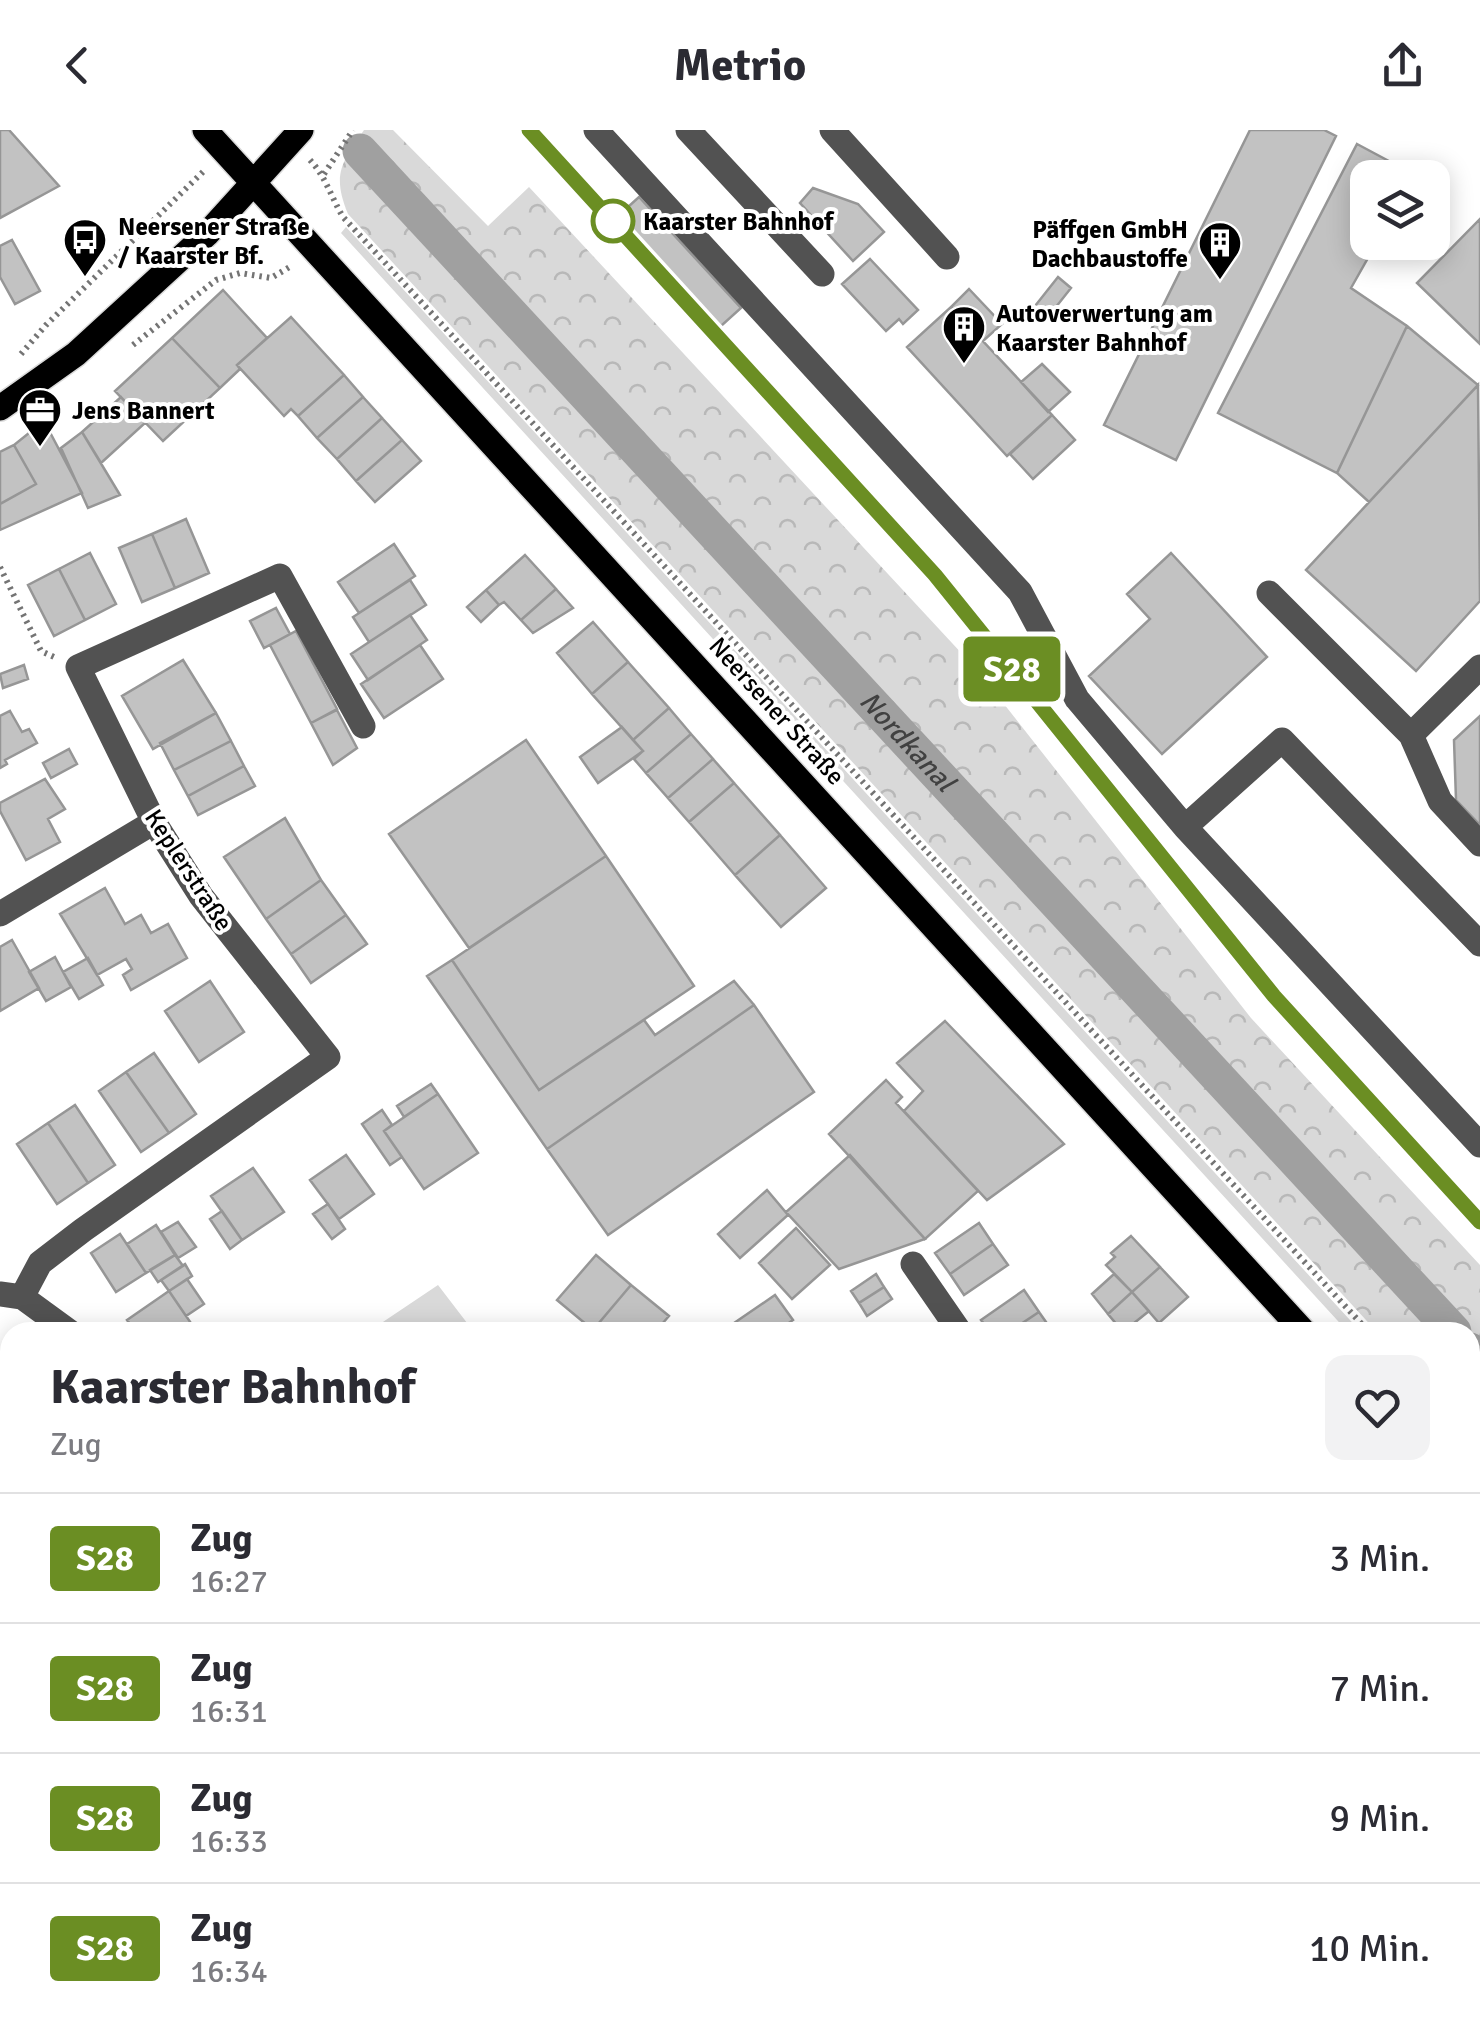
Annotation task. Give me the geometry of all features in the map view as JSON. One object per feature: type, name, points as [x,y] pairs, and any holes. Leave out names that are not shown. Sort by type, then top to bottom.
[{"type":"main road","name":"Neersener Straße","points":[[205,130],[1295,1322]]},
{"type":"main road","points":[[0,408],[76,354],[207,234],[296,136]]},
{"type":"street","points":[[596,130],[1020,592],[1077,698],[1185,827],[1480,1145]]},
{"type":"street","points":[[688,130],[822,274]]},
{"type":"street","points":[[832,130],[947,257]]},
{"type":"street","points":[[78,667],[280,576],[363,726]]},
{"type":"street","points":[[1269,593],[1412,735],[1440,801],[1480,844]]},
{"type":"street","name":"Keplerstraße","points":[[11,1295],[40,1263],[82,1230],[328,1058],[201,896],[154,822],[78,667]]},
{"type":"street","points":[[1412,735],[1480,667]]},
{"type":"street","points":[[1185,827],[1282,740],[1480,944]]},
{"type":"street","points":[[0,914],[154,822]]},
{"type":"street","points":[[913,1264],[953,1322]]},
{"type":"street","points":[[11,1295],[54,1322]]},
{"type":"path","points":[[353,130],[324,174],[343,217],[1360,1322]]},
{"type":"path","points":[[18,357],[224,151]]},
{"type":"path","points":[[128,349],[216,280],[240,273],[271,278],[284,272],[343,217]]},
{"type":"path","points":[[0,567],[41,651],[78,667]]},
{"type":"green space","points":[[364,130],[393,130],[488,226],[529,187],[978,671],[1251,1018],[1480,1265],[1480,1322],[1368,1322],[348,214],[340,179]]},
{"type":"green space","points":[[346,227],[1352,1322],[1339,1322],[341,233]]},
{"type":"green space","points":[[438,1285],[466,1322],[383,1322]]},
{"type":"building","points":[[0,130],[9,130],[59,186],[0,218]]},
{"type":"building","name":"Päffgen GmbH Dachbaustoffe","points":[[1250,130],[1324,130],[1336,136],[1176,460],[1104,425]]},
{"type":"building","points":[[1357,144],[1387,160],[1350,160],[1350,260],[1367,260],[1351,288],[1407,326],[1337,473],[1218,413]]},
{"type":"building","points":[[813,188],[858,204],[884,232],[853,261],[800,203]]},
{"type":"building","points":[[639,197],[741,308],[721,326],[619,215]]},
{"type":"building","points":[[1480,219],[1480,344],[1417,283],[1440,260],[1450,260],[1450,249]]},
{"type":"building","points":[[12,240],[40,291],[15,304],[0,277],[0,246]]},
{"type":"building","points":[[870,259],[918,310],[903,324],[899,319],[886,331],[842,284]]},
{"type":"building","points":[[1058,277],[1071,288],[1048,317],[1035,306]]},
{"type":"building","points":[[969,289],[1002,324],[983,341],[951,307]]},
{"type":"building","points":[[223,290],[267,338],[237,365],[240,369],[220,388],[172,338]]},
{"type":"building","name":"Autoverwertung am Kaarster Bahnhof","points":[[951,307],[1052,415],[1007,456],[907,347]]},
{"type":"building","points":[[291,317],[344,375],[298,416],[291,409],[284,416],[237,365]]},
{"type":"building","points":[[1407,326],[1478,385],[1369,502],[1337,473]]},
{"type":"building","points":[[172,338],[220,388],[163,441],[115,391]]},
{"type":"building","points":[[1042,364],[1070,392],[1048,412],[1021,382]]},
{"type":"building","points":[[344,375],[363,397],[317,438],[298,416]]},
{"type":"building","points":[[1478,385],[1480,601],[1416,671],[1306,570]]},
{"type":"building","points":[[121,397],[145,423],[101,463],[82,432]]},
{"type":"building","points":[[363,397],[382,418],[337,459],[317,438]]},
{"type":"building","points":[[1052,415],[1075,440],[1033,479],[1010,454]]},
{"type":"building","points":[[382,418],[402,440],[356,481],[337,459]]},
{"type":"building","points":[[44,421],[82,493],[0,530],[0,504],[36,484],[14,445]]},
{"type":"building","points":[[82,432],[120,495],[88,508],[61,448]]},
{"type":"building","points":[[402,440],[421,461],[375,502],[356,481]]},
{"type":"building","points":[[14,445],[36,484],[0,504],[0,452]]},
{"type":"building","points":[[186,519],[209,573],[175,588],[152,534]]},
{"type":"building","points":[[152,534],[175,588],[142,602],[119,548]]},
{"type":"building","points":[[394,544],[415,576],[359,613],[338,582]]},
{"type":"building","points":[[90,553],[116,604],[85,620],[59,569]]},
{"type":"building","points":[[1171,553],[1267,657],[1162,754],[1089,676],[1150,619],[1127,594]]},
{"type":"building","points":[[525,555],[556,589],[521,620],[486,590]]},
{"type":"building","points":[[59,569],[85,620],[54,636],[28,585]]},
{"type":"building","points":[[410,580],[426,605],[369,642],[353,617]]},
{"type":"building","points":[[556,589],[573,608],[533,633],[521,620]]},
{"type":"building","points":[[486,590],[499,605],[481,622],[467,607]]},
{"type":"building","points":[[276,608],[290,634],[264,648],[250,621]]},
{"type":"building","points":[[410,615],[427,640],[368,680],[351,654]]},
{"type":"building","points":[[593,622],[628,662],[592,694],[557,653]]},
{"type":"building","points":[[296,631],[337,709],[311,723],[270,645]]},
{"type":"building","points":[[420,645],[443,679],[384,718],[361,684]]},
{"type":"building","points":[[183,660],[216,713],[153,749],[122,696]]},
{"type":"building","points":[[628,662],[669,708],[633,740],[592,694]]},
{"type":"building","points":[[24,665],[28,679],[3,688],[0,674]]},
{"type":"building","points":[[669,708],[691,734],[646,773],[634,759],[643,751],[633,740]]},
{"type":"building","points":[[337,710],[357,748],[333,765],[311,723]]},
{"type":"building","points":[[10,711],[22,732],[29,729],[37,743],[5,760],[7,764],[0,768],[0,716]]},
{"type":"building","points":[[216,713],[231,741],[174,770],[160,743]]},
{"type":"building","points":[[1480,716],[1480,825],[1456,800],[1454,740]]},
{"type":"building","points":[[622,727],[643,751],[598,783],[580,757]]},
{"type":"building","points":[[691,734],[713,759],[668,798],[646,773]]},
{"type":"building","points":[[526,740],[606,856],[469,948],[389,834]]},
{"type":"building","points":[[231,741],[244,766],[188,796],[174,770]]},
{"type":"building","points":[[69,749],[77,764],[51,778],[43,763]]},
{"type":"building","points":[[713,759],[734,783],[689,822],[668,798]]},
{"type":"building","points":[[244,766],[255,786],[198,815],[188,796]]},
{"type":"building","points":[[45,779],[65,809],[48,819],[60,842],[26,860],[0,811],[0,803]]},
{"type":"building","points":[[734,783],[780,835],[735,875],[689,822]]},
{"type":"building","points":[[285,818],[321,880],[266,919],[224,857]]},
{"type":"building","points":[[780,835],[826,888],[781,927],[735,875]]},
{"type":"building","points":[[606,856],[694,986],[539,1090],[452,960]]},
{"type":"building","points":[[321,880],[346,915],[291,954],[266,919]]},
{"type":"building","points":[[105,888],[125,924],[141,915],[151,933],[168,924],[187,958],[131,990],[123,975],[132,969],[126,959],[97,975],[60,914]]},
{"type":"building","points":[[346,915],[367,944],[311,983],[291,954]]},
{"type":"building","points":[[12,940],[39,988],[0,1011],[0,947]]},
{"type":"building","points":[[55,957],[71,987],[46,1001],[29,972]]},
{"type":"building","points":[[88,958],[103,985],[79,999],[63,972]]},
{"type":"building","points":[[452,960],[539,1090],[644,1020],[655,1035],[734,981],[754,1005],[547,1149],[427,976]]},
{"type":"building","points":[[210,981],[244,1032],[199,1062],[165,1011]]},
{"type":"building","points":[[754,1005],[814,1092],[608,1235],[547,1149]]},
{"type":"building","points":[[945,1021],[1064,1144],[987,1200],[904,1111],[923,1091],[897,1063]]},
{"type":"building","points":[[154,1053],[196,1114],[169,1133],[126,1072]]},
{"type":"building","points":[[126,1072],[169,1133],[141,1152],[99,1091]]},
{"type":"building","points":[[886,1080],[902,1097],[896,1103],[978,1191],[925,1239],[829,1134]]},
{"type":"building","points":[[431,1084],[438,1094],[404,1117],[397,1106]]},
{"type":"building","points":[[438,1094],[478,1153],[424,1189],[384,1131]]},
{"type":"building","points":[[75,1105],[115,1165],[88,1183],[48,1123]]},
{"type":"building","points":[[382,1110],[392,1125],[384,1131],[402,1157],[390,1165],[362,1124]]},
{"type":"building","points":[[48,1123],[88,1183],[57,1204],[17,1144]]},
{"type":"building","points":[[346,1155],[374,1194],[339,1219],[310,1180]]},
{"type":"building","points":[[850,1155],[925,1239],[839,1269],[786,1212]]},
{"type":"building","points":[[253,1168],[284,1212],[242,1240],[211,1196]]},
{"type":"building","points":[[767,1190],[788,1215],[740,1258],[718,1234]]},
{"type":"building","points":[[328,1204],[345,1229],[332,1239],[313,1214]]},
{"type":"building","points":[[222,1211],[242,1240],[230,1249],[210,1219]]},
{"type":"building","points":[[178,1222],[196,1247],[178,1258],[161,1232]]},
{"type":"building","points":[[979,1223],[993,1244],[950,1274],[935,1253]]},
{"type":"building","points":[[156,1225],[175,1255],[146,1273],[127,1244]]},
{"type":"building","points":[[796,1228],[830,1265],[792,1299],[759,1263]]},
{"type":"building","points":[[120,1234],[146,1273],[116,1292],[91,1253]]},
{"type":"building","points":[[1131,1236],[1160,1267],[1132,1292],[1106,1265],[1115,1257],[1111,1253]]},
{"type":"building","points":[[993,1244],[1008,1265],[964,1295],[950,1274]]},
{"type":"building","points":[[175,1255],[183,1266],[158,1282],[150,1270]]},
{"type":"building","points":[[596,1255],[631,1285],[600,1322],[583,1322],[557,1300]]},
{"type":"building","points":[[185,1264],[192,1276],[169,1291],[161,1280]]},
{"type":"building","points":[[1160,1267],[1188,1297],[1158,1322],[1132,1292]]},
{"type":"building","points":[[876,1274],[884,1287],[859,1303],[851,1291]]},
{"type":"building","points":[[1114,1274],[1132,1292],[1108,1314],[1092,1294]]},
{"type":"building","points":[[187,1279],[204,1304],[186,1316],[169,1291]]},
{"type":"building","points":[[631,1285],[669,1316],[664,1322],[600,1322]]},
{"type":"building","points":[[884,1287],[892,1299],[867,1316],[859,1303]]},
{"type":"building","points":[[1024,1290],[1039,1312],[1024,1322],[981,1320]]},
{"type":"building","points":[[169,1291],[190,1322],[128,1322]]},
{"type":"building","points":[[1132,1292],[1149,1311],[1135,1322],[1115,1322],[1108,1314]]},
{"type":"building","points":[[775,1295],[793,1320],[790,1322],[736,1322]]},
{"type":"building","points":[[1039,1312],[1046,1322],[1024,1322]]},
{"type":"waterway","name":"Nordkanal","points":[[360,151],[1445,1322]]},
{"type":"railway","points":[[529,130],[935,575],[1274,996],[1480,1222]]},
{"type":"train","name":"S28","points":[[529,130],[935,575],[1274,996],[1480,1222]]},
{"type":"place","name":"Kaarster Bahnhof","points":[[613,221]]},
{"type":"place","name":"Neersener Straße / Kaarster Bf.","points":[[85,278]]},
{"type":"place","name":"Päffgen GmbH Dachbaustoffe","points":[[1220,281]]},
{"type":"place","name":"Autoverwertung am Kaarster Bahnhof","points":[[964,365]]},
{"type":"place","name":"Jens Bannert","points":[[40,448]]}]
